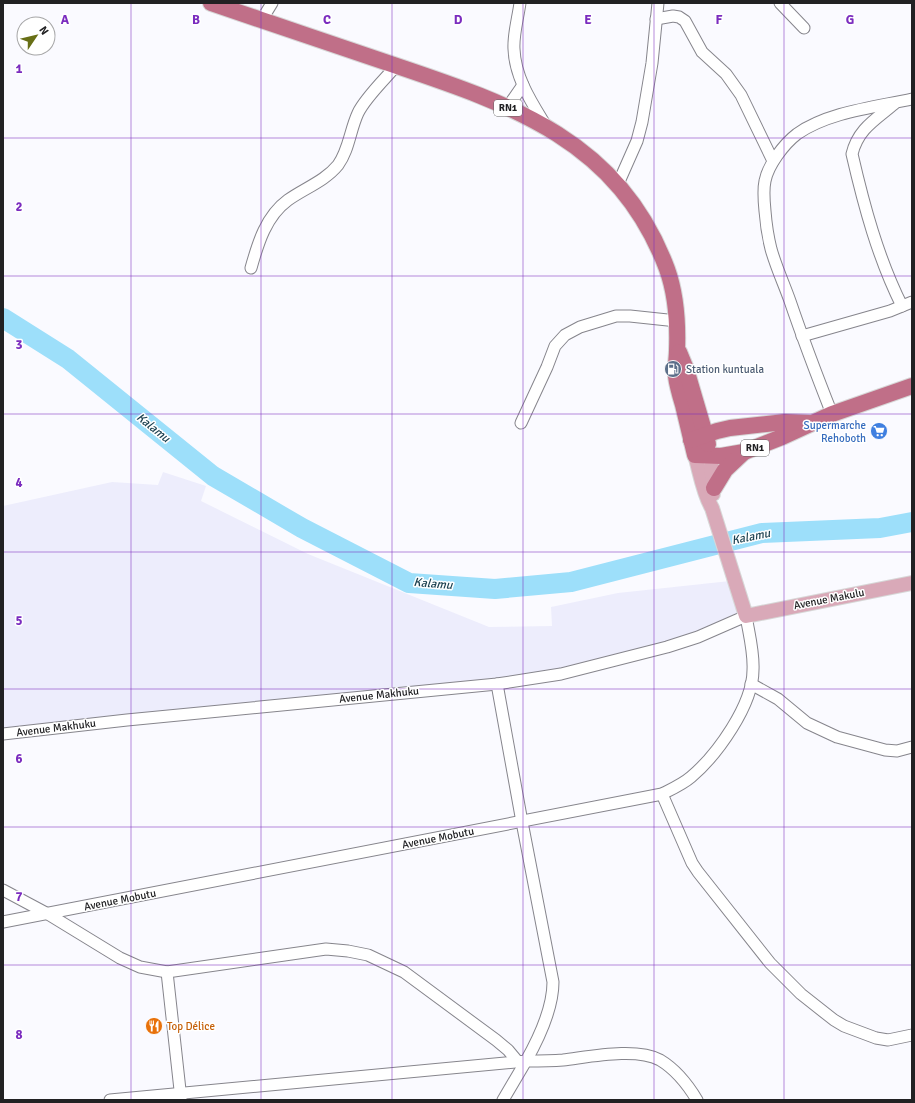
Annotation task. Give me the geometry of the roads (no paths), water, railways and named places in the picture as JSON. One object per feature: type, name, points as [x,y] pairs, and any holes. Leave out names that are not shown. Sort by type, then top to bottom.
[{"type":"highway","name":"RN1","points":[[211,3],[454,85],[546,126],[577,147],[599,165],[618,184],[643,218],[667,270],[675,299],[677,321],[676,375],[701,446]]},
{"type":"highway","name":"RN1","points":[[677,349],[686,369],[696,406],[701,446]]},
{"type":"highway","name":"RN1","points":[[701,446],[732,455],[744,452],[775,440],[832,414],[912,386]]},
{"type":"highway","points":[[696,406],[730,428]]},
{"type":"highway","name":"RN1","points":[[701,446],[716,431],[730,428],[786,422],[810,423]]},
{"type":"highway","points":[[714,488],[725,470],[744,452]]},
{"type":"main road","points":[[701,446],[714,488],[714,513]]},
{"type":"main road","points":[[701,446],[709,503],[714,513],[746,616]]},
{"type":"main road","name":"Avenue Makulu","points":[[746,616],[912,582]]},
{"type":"street","points":[[262,21],[272,3]]},
{"type":"street","points":[[520,3],[514,48],[516,64],[523,85],[546,126]]},
{"type":"street","points":[[618,184],[637,141],[642,122],[652,62],[658,3]]},
{"type":"street","points":[[780,3],[804,28]]},
{"type":"street","points":[[656,19],[673,16],[679,17],[685,21],[702,52],[726,74],[741,95],[773,162]]},
{"type":"street","points":[[251,268],[259,240],[278,209],[288,200],[313,186],[330,173],[338,164],[345,153],[358,113],[396,66]]},
{"type":"street","points":[[507,108],[523,85]]},
{"type":"street","points":[[832,414],[771,249],[766,225],[764,201],[764,182],[767,170],[797,135],[814,125],[866,109],[912,99]]},
{"type":"street","points":[[802,336],[890,311],[907,304],[889,280],[877,245],[852,154],[854,143],[861,132],[896,103]]},
{"type":"street","points":[[521,423],[555,346],[565,335],[580,326],[616,316],[677,321]]},
{"type":"street","name":"Avenue Makhuku","points":[[3,734],[126,720],[497,684],[560,674],[668,647],[698,637],[746,616]]},
{"type":"street","name":"Avenue Mobutu","points":[[3,922],[662,794],[690,778],[703,766],[736,722],[752,684],[753,655],[746,616]]},
{"type":"street","points":[[497,684],[553,982],[553,992],[541,1033],[522,1061],[503,1100]]},
{"type":"street","points":[[752,684],[778,699],[808,722],[837,737],[885,750],[897,751],[912,747]]},
{"type":"street","points":[[662,794],[692,863],[751,940],[785,979],[801,994],[844,1026],[876,1038],[888,1040],[912,1035]]},
{"type":"street","points":[[3,890],[48,914],[120,958],[140,967],[167,972],[326,949],[368,955],[404,972],[522,1061]]},
{"type":"street","points":[[167,972],[181,1097]]},
{"type":"street","points":[[110,1100],[181,1097],[522,1061],[562,1060],[617,1054],[650,1056],[660,1060],[688,1086],[697,1100]]},
{"type":"waterway","name":"Kalamu","points":[[3,318],[68,359],[213,476],[302,528],[409,583],[495,589],[571,582],[762,533],[880,528],[912,522]]},
{"type":"place","name":"Station kuntuala","points":[[673,369]]},
{"type":"place","name":"Supermarche Rehoboth","points":[[879,431]]},
{"type":"place","name":"Top Délice","points":[[154,1026]]}]
